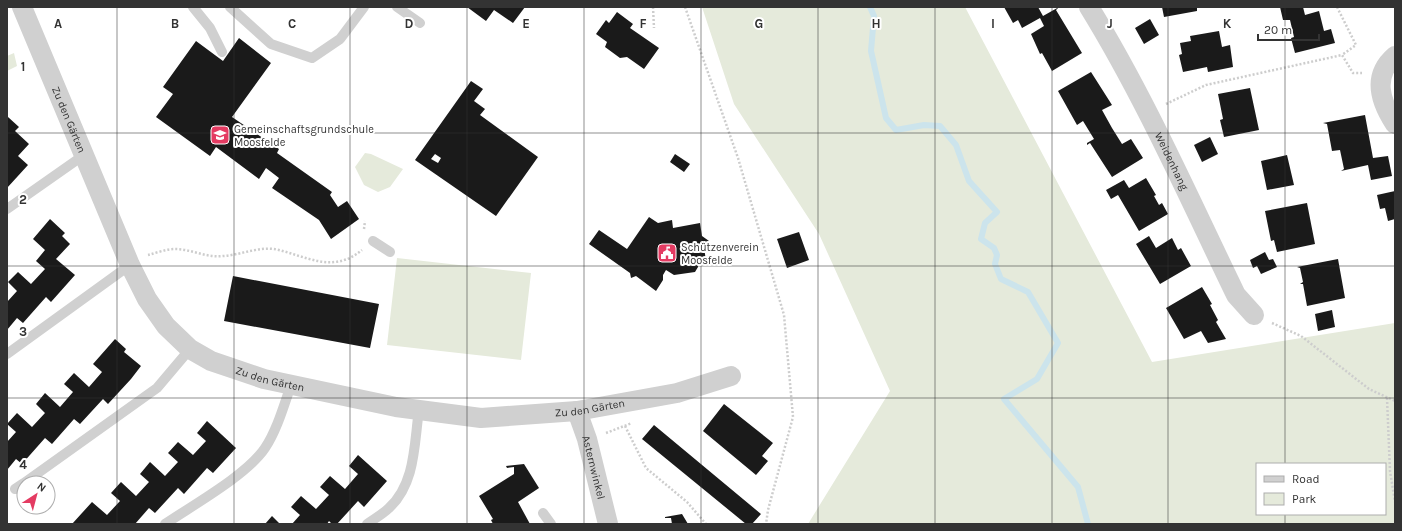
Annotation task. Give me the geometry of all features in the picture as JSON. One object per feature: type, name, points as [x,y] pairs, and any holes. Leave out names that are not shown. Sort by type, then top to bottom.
[{"type":"street","name":"Weidenhang","points":[[1089,7],[1108,38],[1147,112],[1236,295],[1254,315]]},
{"type":"street","name":"Zu den Gärten","points":[[28,10],[84,155],[130,265],[147,299],[166,326],[190,348],[211,361],[264,379],[291,385],[396,407],[481,418],[577,411],[677,393],[731,376]]},
{"type":"street","points":[[1395,56],[1381,74],[1380,91],[1387,112],[1395,124]]},
{"type":"street","name":"Asternwinkel","points":[[577,411],[587,439],[608,524]]},
{"type":"lane","points":[[193,7],[210,28],[222,52]]},
{"type":"lane","points":[[230,7],[271,44],[312,58],[340,39],[364,7]]},
{"type":"lane","points":[[397,7],[420,23]]},
{"type":"lane","points":[[7,209],[84,155]]},
{"type":"lane","points":[[372,241],[390,252]]},
{"type":"lane","points":[[7,354],[130,265]]},
{"type":"lane","points":[[35,475],[158,388],[190,348]]},
{"type":"lane","points":[[165,524],[246,468],[265,448],[280,416],[291,385]]},
{"type":"lane","points":[[367,524],[389,508],[402,493],[410,475],[419,410]]},
{"type":"lane","points":[[543,513],[550,524]]},
{"type":"path","points":[[653,7],[654,28]]},
{"type":"path","points":[[685,7],[738,158],[784,315],[793,417],[768,510],[766,524]]},
{"type":"path","points":[[1147,112],[1206,85],[1342,55],[1356,45],[1337,7]]},
{"type":"path","points":[[1342,55],[1353,73],[1381,74]]},
{"type":"path","points":[[130,265],[141,258],[174,249],[210,257],[274,249],[302,258],[330,264],[356,255],[372,241],[364,232],[364,221]]},
{"type":"path","points":[[1254,315],[1301,336],[1369,389],[1395,402]]},
{"type":"path","points":[[1387,398],[1390,471],[1395,502]]},
{"type":"path","points":[[625,426],[640,459],[646,468],[687,502],[706,524]]},
{"type":"green space","points":[[702,7],[965,7],[1152,362],[1395,323],[1395,524],[808,524],[890,391],[819,234],[734,104]]},
{"type":"green space","points":[[14,53],[17,66],[7,71],[7,56]]},
{"type":"green space","points":[[365,153],[371,154],[403,169],[390,187],[378,192],[364,185],[355,167]]},
{"type":"green space","points":[[397,258],[531,273],[521,360],[387,345]]},
{"type":"building","points":[[467,7],[525,7],[513,23],[494,10],[486,21]]},
{"type":"building","points":[[1004,7],[1038,7],[1043,16],[1059,7],[1056,10],[1082,53],[1052,71],[1042,53],[1040,54],[1031,34],[1044,26],[1040,18],[1022,28],[1018,20],[1013,23]]},
{"type":"building","points":[[1162,7],[1197,7],[1197,11],[1164,17]]},
{"type":"building","points":[[1280,7],[1303,7],[1305,15],[1319,11],[1324,31],[1331,29],[1335,43],[1295,53],[1291,38],[1294,37],[1290,20],[1283,20]]},
{"type":"building","points":[[617,12],[633,24],[630,28],[659,48],[644,69],[627,57],[620,58],[605,47],[607,42],[596,34],[606,20],[609,23]]},
{"type":"building","points":[[1150,19],[1159,35],[1144,44],[1135,28]]},
{"type":"building","points":[[1219,31],[1222,47],[1230,45],[1233,67],[1208,72],[1207,67],[1183,72],[1179,55],[1182,54],[1180,43],[1191,41],[1190,36]]},
{"type":"building","name":"Gemeinschaftsgrundschule Moosfelde","points":[[239,38],[271,63],[232,117],[279,149],[277,153],[332,192],[330,195],[338,207],[347,201],[359,219],[331,239],[319,220],[272,188],[279,178],[266,168],[259,179],[216,147],[210,156],[156,117],[173,94],[163,87],[196,41],[223,61]]},
{"type":"building","points":[[1091,72],[1112,105],[1102,110],[1112,128],[1122,144],[1131,139],[1143,158],[1112,177],[1090,143],[1087,145],[1087,143],[1094,139],[1083,121],[1077,125],[1058,91]]},
{"type":"building","points":[[471,81],[483,89],[474,101],[485,109],[480,115],[538,157],[496,216],[415,160]],"holes":[[[435,154],[441,158],[438,163],[431,159]]]},
{"type":"building","points":[[1250,88],[1259,130],[1224,137],[1220,120],[1223,119],[1218,94]]},
{"type":"building","points":[[1365,115],[1373,158],[1388,156],[1392,176],[1371,180],[1368,165],[1341,171],[1344,169],[1340,150],[1332,151],[1327,124],[1323,123]]},
{"type":"building","points":[[8,117],[19,127],[15,131],[29,144],[18,156],[28,165],[7,188],[7,119]]},
{"type":"building","points":[[1210,137],[1218,154],[1202,162],[1194,145]]},
{"type":"building","points":[[675,154],[690,164],[684,172],[670,162]]},
{"type":"building","points":[[1287,155],[1294,185],[1267,190],[1261,161]]},
{"type":"building","points":[[1146,178],[1156,195],[1154,196],[1159,205],[1162,203],[1168,214],[1139,231],[1118,195],[1111,199],[1106,190],[1124,180],[1129,188]]},
{"type":"building","points":[[1395,191],[1395,219],[1388,221],[1385,208],[1380,209],[1377,195]]},
{"type":"building","points":[[1307,203],[1315,244],[1277,252],[1274,240],[1271,241],[1265,211]]},
{"type":"building","points":[[649,217],[658,223],[672,220],[673,228],[700,223],[702,236],[709,241],[704,247],[706,261],[698,263],[698,267],[695,272],[674,275],[666,270],[663,275],[663,280],[656,291],[636,276],[631,278],[630,273],[589,244],[599,230],[627,249]]},
{"type":"building","points":[[50,219],[65,233],[62,236],[70,244],[56,259],[75,275],[51,302],[46,297],[23,323],[17,318],[7,330],[7,302],[17,291],[8,282],[18,272],[31,284],[45,269],[36,261],[45,250],[33,239]]},
{"type":"building","points":[[799,232],[809,260],[787,268],[777,239]]},
{"type":"building","points":[[1149,236],[1156,248],[1172,238],[1178,250],[1181,248],[1191,266],[1160,284],[1136,244]]},
{"type":"building","points":[[1265,252],[1269,260],[1273,259],[1277,267],[1261,274],[1257,266],[1253,268],[1250,260]]},
{"type":"building","points":[[1338,259],[1345,298],[1307,306],[1303,284],[1300,284],[1303,282],[1300,268],[1297,267]]},
{"type":"building","points":[[233,276],[379,304],[370,348],[224,321]]},
{"type":"building","points":[[1202,287],[1212,304],[1210,305],[1218,320],[1216,322],[1226,339],[1208,343],[1201,331],[1184,339],[1166,308]]},
{"type":"building","points":[[1332,310],[1335,327],[1318,331],[1315,314]]},
{"type":"building","points":[[115,339],[126,349],[124,352],[141,366],[131,379],[108,404],[103,399],[80,424],[74,419],[52,444],[45,438],[22,464],[16,459],[7,470],[7,442],[16,432],[7,424],[17,413],[32,427],[45,413],[36,404],[45,393],[60,407],[73,392],[64,384],[74,373],[89,387],[102,372],[93,364]]},
{"type":"building","points":[[724,404],[773,443],[762,456],[768,461],[756,475],[703,431]]},
{"type":"building","points":[[207,421],[236,448],[213,473],[207,468],[184,494],[178,488],[155,513],[149,508],[135,524],[72,524],[92,502],[107,515],[120,501],[111,493],[121,482],[136,496],[149,482],[140,474],[150,462],[165,476],[178,462],[168,453],[178,442],[193,455],[206,441],[197,433]]},
{"type":"building","points":[[654,425],[761,514],[752,524],[746,524],[642,439]]},
{"type":"building","points":[[358,455],[387,481],[364,507],[358,501],[337,524],[332,524],[329,521],[327,524],[292,524],[300,515],[291,507],[301,496],[316,509],[329,495],[320,487],[330,476],[345,489],[358,474],[349,466]]},
{"type":"building","points":[[524,464],[539,488],[518,502],[530,524],[493,524],[491,520],[493,519],[479,496],[514,474],[514,467],[507,468],[506,466]]},
{"type":"building","points":[[682,514],[688,524],[672,524],[671,518],[665,518],[665,517]]},
{"type":"building","points":[[272,516],[280,524],[265,524]]},
{"type":"waterway","points":[[870,7],[874,16],[871,51],[886,118],[896,130],[924,125],[940,126],[956,145],[969,181],[997,212],[985,223],[981,239],[994,248],[997,255],[995,264],[1001,279],[1028,292],[1058,343],[1037,379],[1004,399],[1078,487],[1088,524]]},
{"type":"place","name":"Gemeinschaftsgrundschule Moosfelde","points":[[220,135]]},
{"type":"place","name":"Schützenverein Moosfelde","points":[[667,253]]}]
